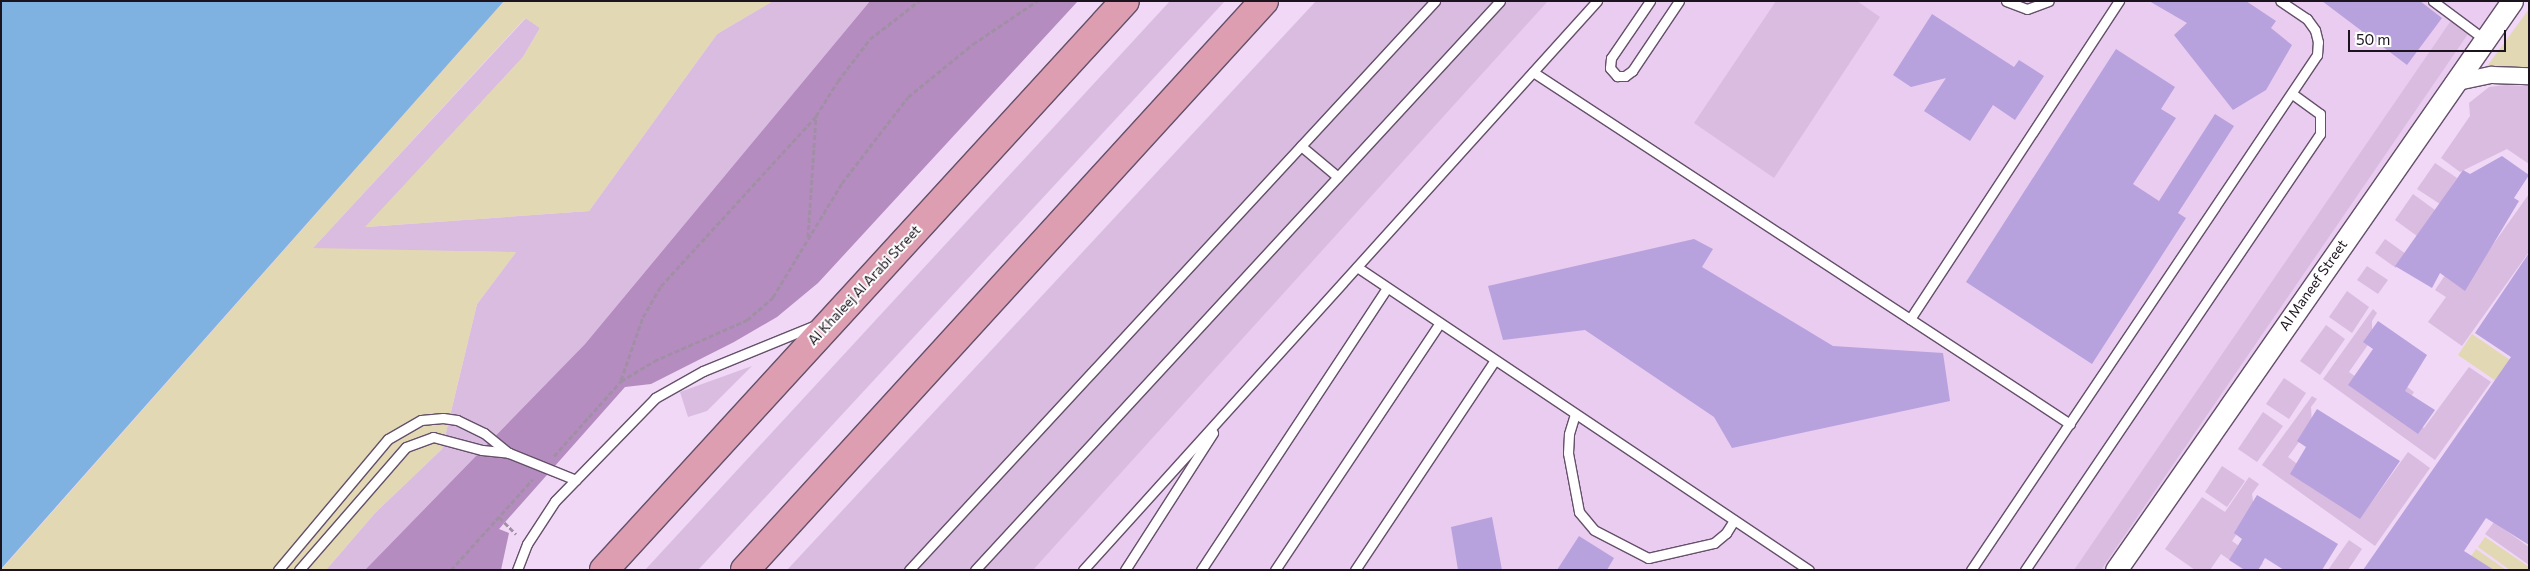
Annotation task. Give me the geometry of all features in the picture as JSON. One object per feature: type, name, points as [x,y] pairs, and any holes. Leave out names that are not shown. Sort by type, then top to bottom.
[{"type":"highway","name":"Al Khaleej Al Arabi Street","points":[[604,570],[1125,1]]},
{"type":"highway","points":[[745,570],[1264,1]]},
{"type":"street","name":"Al Maneef Street","points":[[2116,570],[2484,39],[2507,3]]},
{"type":"street","points":[[2453,83],[2492,75],[2529,76]]},
{"type":"lane","points":[[909,570],[1435,1]]},
{"type":"lane","points":[[975,570],[1500,1]]},
{"type":"lane","points":[[1084,570],[1597,1]]},
{"type":"lane","points":[[1650,1],[1611,58],[1610,68],[1617,76],[1625,76],[1632,71],[1679,1]]},
{"type":"lane","points":[[2006,1],[2027,9],[2049,1]]},
{"type":"lane","points":[[1910,319],[2119,1]]},
{"type":"lane","points":[[1971,570],[2317,56],[2318,42],[2315,30],[2307,19],[2280,1]]},
{"type":"lane","points":[[2433,1],[2484,39]]},
{"type":"lane","points":[[1533,72],[2070,424]]},
{"type":"lane","points":[[2025,570],[2320,134],[2320,114],[2292,94]]},
{"type":"lane","points":[[1301,146],[1338,177]]},
{"type":"lane","points":[[1356,268],[1809,570]]},
{"type":"lane","points":[[1201,570],[1387,288]]},
{"type":"lane","points":[[517,570],[527,544],[556,501],[631,421],[668,390],[703,371],[832,319]]},
{"type":"lane","points":[[1275,570],[1440,323]]},
{"type":"lane","points":[[1355,570],[1495,360]]},
{"type":"lane","points":[[1125,570],[1226,412]]},
{"type":"lane","points":[[1575,414],[1568,434],[1568,453],[1579,512],[1594,530],[1648,558],[1714,542],[1726,533],[1734,520]]},
{"type":"lane","points":[[278,570],[388,439],[408,425],[432,418],[457,420],[484,434],[509,453],[576,480]]},
{"type":"lane","points":[[299,570],[406,447],[433,436],[482,450],[509,453]]},
{"type":"path","points":[[919,1],[870,39],[838,81],[816,116],[661,286],[643,317],[620,381],[654,361],[747,320],[774,296],[842,183],[908,97],[972,44],[1037,1]]},
{"type":"path","points":[[808,238],[816,116]]},
{"type":"path","points":[[499,517],[527,544]]},
{"type":"shaded area","points":[[773,1],[870,1],[585,344],[365,570],[326,570],[375,513],[442,449],[477,304],[516,252],[312,249],[526,18],[540,28],[523,57],[366,227],[589,211],[717,34]]},
{"type":"shaded area","points":[[870,1],[1078,1],[818,283],[777,317],[734,342],[651,384],[625,387],[499,529],[509,533],[501,570],[365,570],[585,344]]},
{"type":"shaded area","points":[[1170,1],[1225,1],[698,570],[645,570]]},
{"type":"shaded area","points":[[1316,1],[1548,1],[1033,570],[787,570]]},
{"type":"shaded area","points":[[1421,1],[2500,1],[2105,570],[873,570]]},
{"type":"shaded area","points":[[1776,1],[1857,1],[1880,17],[1774,178],[1694,123]]},
{"type":"shaded area","points":[[2452,19],[2470,31],[2101,570],[2074,570]]},
{"type":"shaded area","points":[[2506,85],[2529,86],[2529,164],[2507,149],[2460,172],[2441,158],[2470,116],[2469,103],[2489,87]]},
{"type":"shaded area","points":[[2435,163],[2457,178],[2440,204],[2417,189]]},
{"type":"shaded area","points":[[2413,194],[2435,210],[2417,236],[2395,220]]},
{"type":"shaded area","points":[[2529,194],[2529,252],[2462,346],[2428,322],[2446,297],[2435,290],[2454,262],[2472,274]]},
{"type":"shaded area","points":[[2385,239],[2406,254],[2396,268],[2375,253]]},
{"type":"shaded area","points":[[2367,266],[2388,280],[2378,294],[2357,280]]},
{"type":"shaded area","points":[[2347,291],[2369,307],[2352,333],[2329,317]]},
{"type":"shaded area","points":[[2373,309],[2377,313],[2372,321],[2372,339],[2349,372],[2382,395],[2395,378],[2414,392],[2401,411],[2424,428],[2469,367],[2491,382],[2435,460],[2323,379]]},
{"type":"shaded area","points":[[2326,325],[2345,339],[2320,375],[2300,361]]},
{"type":"shaded area","points":[[752,366],[707,411],[688,417],[680,392]]},
{"type":"shaded area","points":[[2284,378],[2306,393],[2289,419],[2266,404]]},
{"type":"shaded area","points":[[2312,396],[2317,399],[2311,407],[2312,424],[2288,457],[2363,514],[2408,452],[2430,468],[2375,546],[2262,465]]},
{"type":"shaded area","points":[[2263,412],[2283,426],[2257,462],[2238,449]]},
{"type":"shaded area","points":[[2222,466],[2245,481],[2227,507],[2205,492]]},
{"type":"shaded area","points":[[2249,477],[2259,484],[2252,494],[2254,508],[2232,541],[2263,563],[2258,570],[2244,570],[2221,554],[2210,570],[2195,570],[2165,549],[2202,497],[2225,512]]},
{"type":"shaded area","points":[[2494,522],[2529,547],[2529,565],[2485,534]]},
{"type":"shaded area","points":[[2349,540],[2362,549],[2348,570],[2328,570]]},
{"type":"sand","points":[[504,1],[773,1],[717,34],[589,211],[365,227],[523,57],[540,28],[525,18],[313,248],[516,252],[477,304],[442,449],[375,513],[326,570],[1,570]]},
{"type":"sand","points":[[2529,9],[2529,70],[2485,69]]},
{"type":"sand","points":[[2472,334],[2529,373],[2496,381],[2458,355]]},
{"type":"sand","points":[[2485,537],[2529,567],[2528,570],[2510,570],[2478,547]]},
{"type":"sand","points":[[2476,549],[2506,570],[2484,570],[2469,559]]},
{"type":"water","points":[[1,1],[504,1],[1,569]]},
{"type":"building","points":[[2149,1],[2246,1],[2276,21],[2271,28],[2292,45],[2266,90],[2233,110],[2174,35],[2187,23]]},
{"type":"building","points":[[2322,1],[2420,1],[2442,18],[2407,65]]},
{"type":"building","points":[[1932,14],[2014,67],[2019,60],[2044,76],[2015,120],[1993,105],[1970,141],[1924,111],[1946,78],[1911,87],[1893,75]]},
{"type":"building","points":[[2116,49],[2175,87],[2161,109],[2176,118],[2133,184],[2159,201],[2215,114],[2234,126],[2178,213],[2186,218],[2092,364],[1966,282]]},
{"type":"building","points":[[2502,156],[2529,175],[2514,198],[2519,201],[2465,291],[2440,273],[2432,288],[2395,266],[2463,170],[2470,174]]},
{"type":"building","points":[[1694,239],[1713,249],[1702,267],[1833,346],[1943,353],[1950,401],[1732,448],[1714,417],[1585,330],[1503,340],[1488,286]]},
{"type":"building","points":[[2529,253],[2529,545],[2486,518],[2464,551],[2494,570],[2363,570],[2511,357],[2475,333]]},
{"type":"building","points":[[2378,321],[2427,355],[2405,391],[2435,410],[2418,434],[2348,385],[2373,349],[2363,342]]},
{"type":"building","points":[[2317,409],[2400,461],[2360,519],[2290,474],[2306,447],[2297,441]]},
{"type":"building","points":[[2257,495],[2338,544],[2322,570],[2284,570],[2265,558],[2258,570],[2245,570],[2229,560],[2242,539],[2234,533]]},
{"type":"building","points":[[1492,517],[1502,570],[1458,570],[1451,527]]},
{"type":"building","points":[[1579,536],[1614,558],[1607,570],[1557,570]]}]
